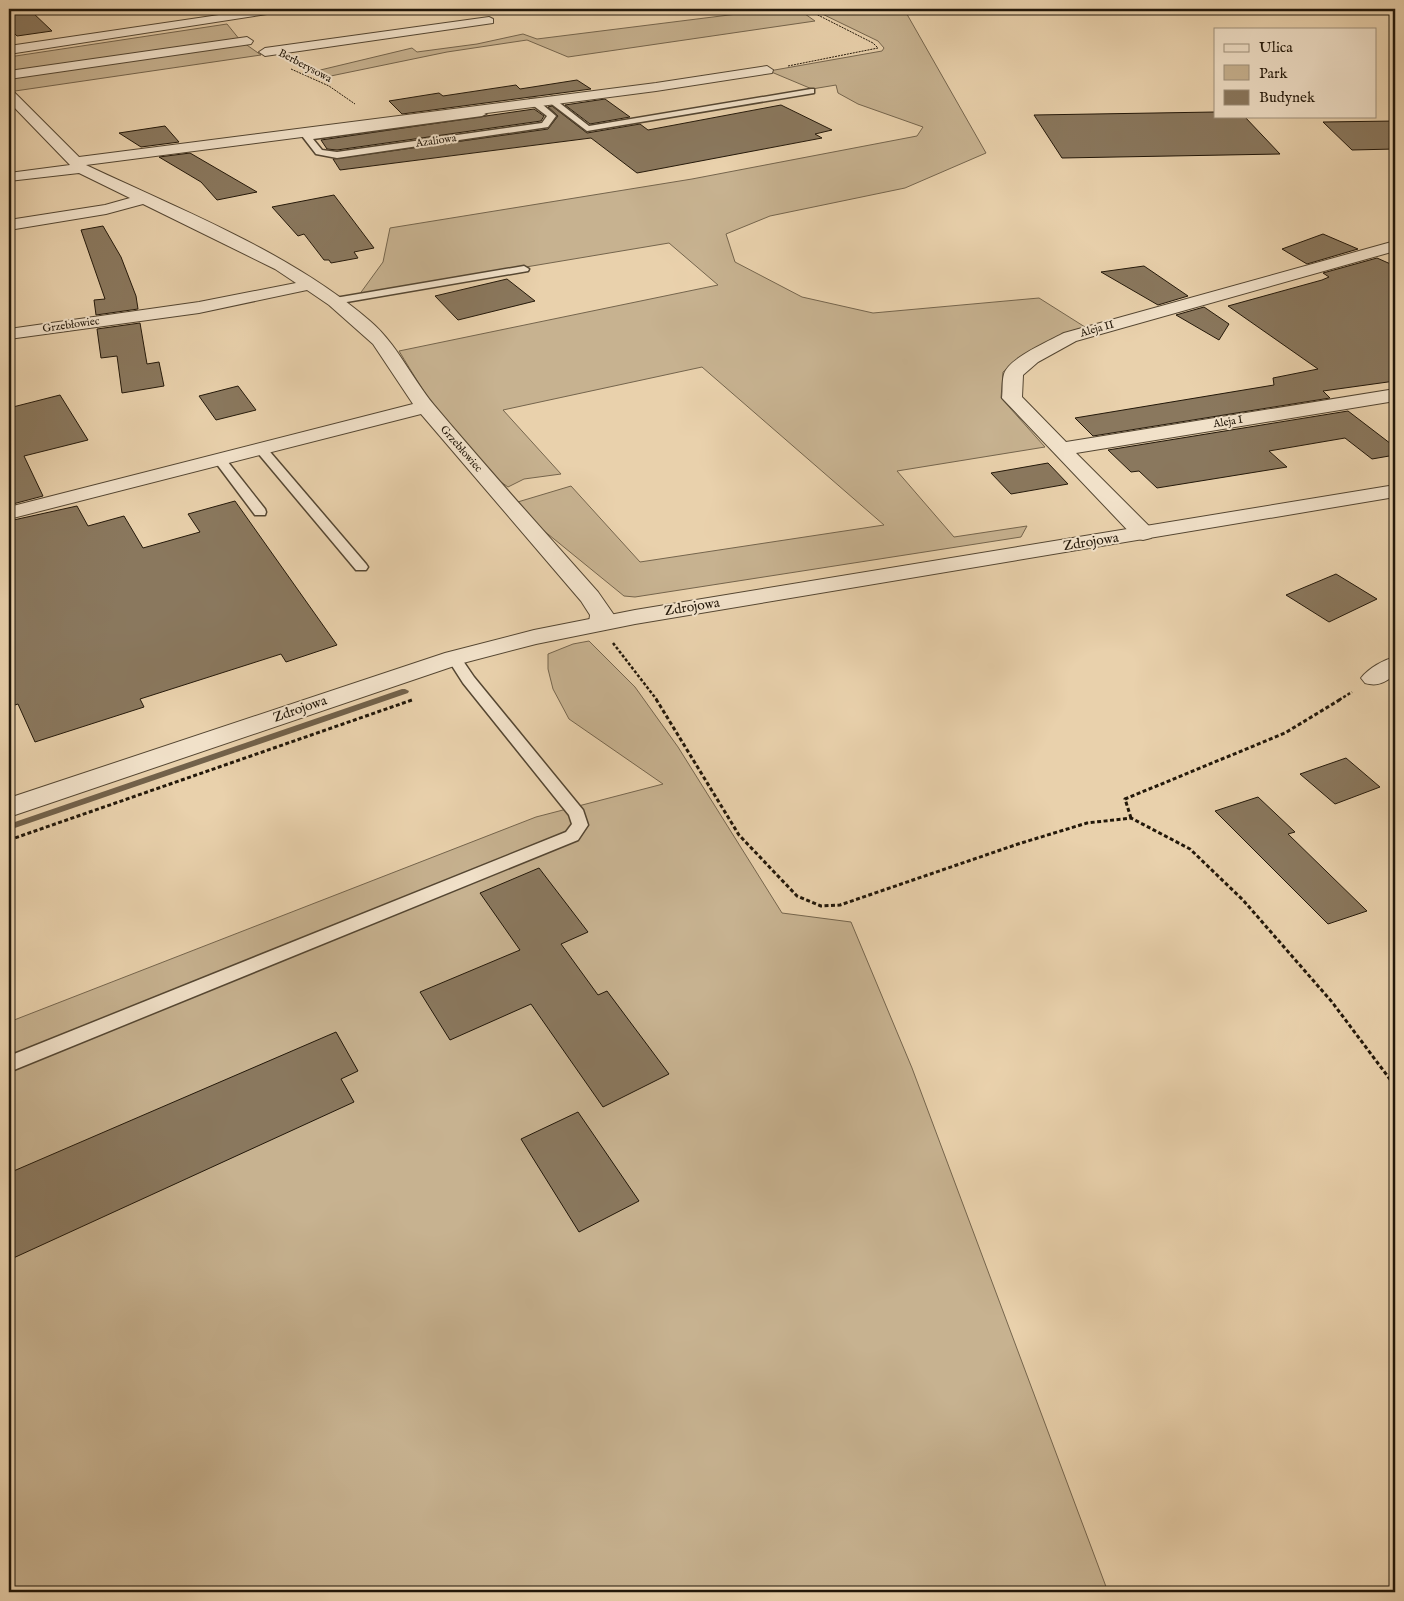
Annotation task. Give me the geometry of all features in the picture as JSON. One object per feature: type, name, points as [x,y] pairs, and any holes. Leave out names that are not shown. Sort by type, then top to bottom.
[{"type":"street","points":[[9,50],[280,9]]},
{"type":"street","points":[[265,52],[489,21]]},
{"type":"street","points":[[9,74],[247,41]]},
{"type":"street","name":"Azaliowa","points":[[78,165],[381,122],[656,87],[767,70]]},
{"type":"street","name":"Grzebłowiec","points":[[9,95],[78,165],[281,265],[334,301],[380,340],[425,408],[590,597],[602,615],[601,623]]},
{"type":"street","points":[[9,177],[78,165]]},
{"type":"street","points":[[9,225],[106,209],[144,199]]},
{"type":"street","name":"Aleja II","points":[[1143,533],[1012,398],[1014,373],[1031,358],[1070,337],[1395,246]]},
{"type":"street","name":"Grzebłowiec","points":[[9,334],[189,308],[284,291],[311,284]]},
{"type":"street","name":"Aleja I","points":[[1062,449],[1395,395]]},
{"type":"street","points":[[9,514],[425,408]]},
{"type":"street","name":"Zdrojowa","points":[[9,808],[454,658],[534,637],[601,623],[1395,491]]},
{"type":"street","points":[[1374,678],[1395,664]]},
{"type":"lane","points":[[540,102],[587,129],[811,91]]},
{"type":"lane","name":"Azaliowa","points":[[540,102],[552,116],[545,124],[535,127],[337,155],[319,152],[305,134],[540,102]]},
{"type":"lane","points":[[334,301],[524,270]]},
{"type":"lane","points":[[261,449],[361,567]]},
{"type":"lane","points":[[220,460],[260,512]]},
{"type":"lane","points":[[9,1064],[200,985],[546,849],[572,836],[580,825],[576,814],[468,680],[454,658]]},
{"type":"path","points":[[767,70],[878,48],[873,43],[806,9]]},
{"type":"path","name":"Berberysowa","points":[[265,52],[287,67],[329,86],[381,122]]},
{"type":"path","points":[[601,623],[616,648],[659,702],[739,835],[797,896],[821,906],[840,905],[1018,844],[1087,823],[1131,818],[1190,849],[1243,900],[1332,1002],[1395,1086]]},
{"type":"path","points":[[1131,818],[1126,799],[1285,733],[1374,678]]},
{"type":"path","points":[[9,840],[421,697]]},
{"type":"green space","points":[[777,9],[798,9],[815,21],[568,57],[527,40],[447,52],[321,78],[312,72],[412,48],[417,52],[477,44],[523,34],[537,39]]},
{"type":"green space","points":[[812,9],[904,9],[986,153],[905,188],[770,216],[726,234],[735,262],[802,297],[873,313],[1039,298],[1085,327],[1062,334],[1041,345],[1003,372],[1001,398],[1045,447],[897,471],[954,537],[1027,526],[1021,537],[635,597],[624,596],[511,504],[571,486],[640,562],[884,525],[702,367],[503,410],[561,474],[524,479],[508,487],[476,460],[461,443],[434,406],[399,351],[718,285],[669,243],[359,295],[383,262],[390,228],[692,179],[917,136],[923,127],[858,104],[838,93],[836,85],[812,89],[769,71],[882,51],[884,48],[878,41]]},
{"type":"green space","points":[[227,24],[240,40],[9,73],[9,57]]},
{"type":"green space","points":[[244,43],[261,55],[15,91],[9,85],[9,76]]},
{"type":"green space","points":[[589,641],[635,687],[678,747],[782,913],[851,922],[912,1068],[1108,1592],[9,1592],[9,1022],[536,817],[663,784],[569,719],[553,689],[548,669],[548,654],[573,644]]},
{"type":"building","points":[[31,11],[52,31],[17,36],[9,28],[9,14]]},
{"type":"building","points":[[577,80],[591,89],[402,114],[389,101],[439,93],[443,96],[516,85],[520,89]]},
{"type":"building","points":[[605,99],[630,117],[590,124],[565,105]]},
{"type":"building","points":[[781,105],[832,130],[815,134],[822,138],[637,173],[591,138],[340,170],[333,159],[548,129],[558,116],[548,107],[552,106],[587,133],[640,124],[648,130]]},
{"type":"building","points":[[534,109],[544,116],[541,121],[337,150],[327,149],[321,140]]},
{"type":"building","points":[[1214,112],[1214,118],[1246,118],[1280,154],[1062,158],[1034,115]]},
{"type":"building","points":[[1395,121],[1395,149],[1352,150],[1323,122]]},
{"type":"building","points":[[165,126],[179,142],[141,147],[119,133]]},
{"type":"building","points":[[190,153],[257,192],[217,200],[201,182],[159,157]]},
{"type":"building","points":[[334,195],[374,248],[354,252],[358,258],[331,263],[329,260],[324,260],[304,234],[298,236],[272,207]]},
{"type":"building","points":[[103,226],[121,257],[136,296],[138,309],[96,315],[94,300],[105,299],[81,230]]},
{"type":"building","points":[[1323,234],[1358,249],[1307,264],[1282,249]]},
{"type":"building","points":[[1377,258],[1395,266],[1395,381],[1323,391],[1330,398],[1093,436],[1075,418],[1274,385],[1273,378],[1318,369],[1228,306],[1322,280],[1329,277],[1323,273]]},
{"type":"building","points":[[1144,266],[1188,296],[1158,305],[1101,272]]},
{"type":"building","points":[[507,279],[535,301],[458,320],[435,296]]},
{"type":"building","points":[[1204,307],[1229,324],[1219,340],[1176,315]]},
{"type":"building","points":[[140,323],[147,364],[159,362],[164,386],[122,393],[117,356],[101,358],[97,329]]},
{"type":"building","points":[[238,386],[256,410],[216,420],[199,396]]},
{"type":"building","points":[[60,395],[88,440],[24,456],[43,496],[9,505],[9,408]]},
{"type":"building","points":[[1348,411],[1395,447],[1395,455],[1372,459],[1345,438],[1269,451],[1287,467],[1157,488],[1139,471],[1131,472],[1108,450]]},
{"type":"building","points":[[1048,463],[1068,484],[1011,494],[991,473]]},
{"type":"building","points":[[235,501],[337,645],[286,662],[281,654],[140,699],[144,707],[35,742],[18,704],[9,707],[9,521],[77,506],[88,526],[124,516],[143,548],[200,532],[188,514]]},
{"type":"building","points":[[1336,574],[1377,599],[1329,622],[1286,595]]},
{"type":"building","points":[[1346,758],[1380,787],[1335,804],[1300,774]]},
{"type":"building","points":[[1258,797],[1295,832],[1288,834],[1367,911],[1328,924],[1215,811]]},
{"type":"building","points":[[539,868],[588,932],[561,944],[598,995],[607,991],[669,1074],[603,1107],[531,1004],[450,1040],[420,992],[520,950],[480,893]]},
{"type":"building","points":[[336,1032],[358,1071],[341,1079],[354,1102],[9,1260],[9,1173]]},
{"type":"building","points":[[578,1112],[639,1201],[579,1232],[521,1139]]},
{"type":"waterway","points":[[9,827],[405,691]]}]
